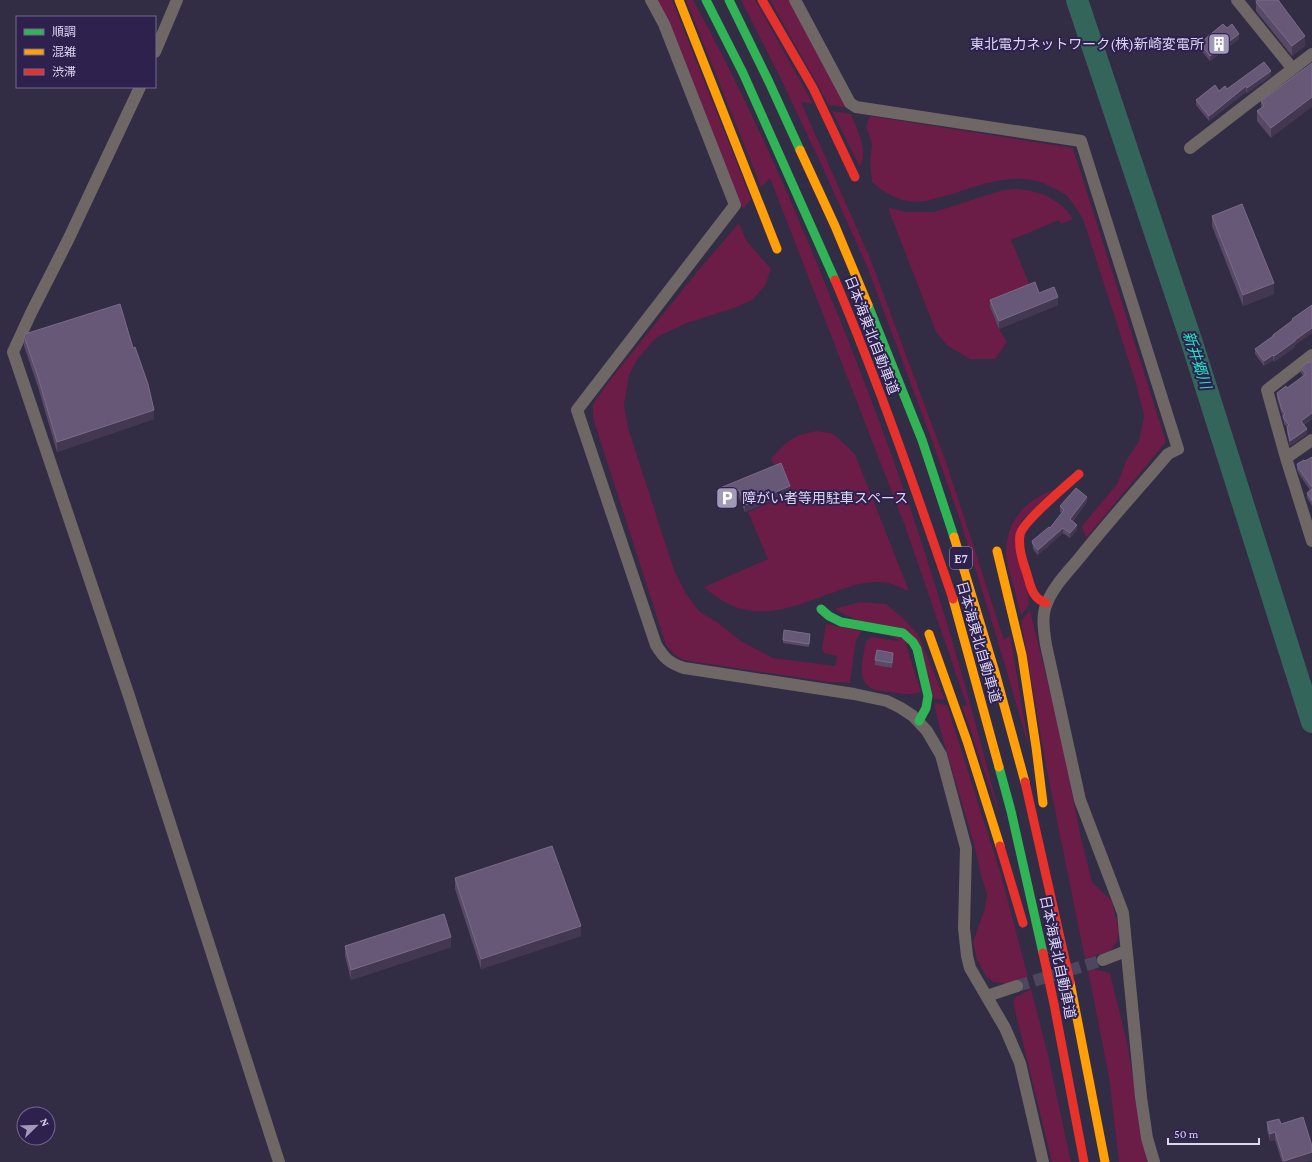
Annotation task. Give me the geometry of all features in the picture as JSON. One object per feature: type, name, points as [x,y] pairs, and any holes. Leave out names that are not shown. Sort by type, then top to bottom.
[{"type":"highway","points":[[679,0],[777,249]]},
{"type":"highway","name":"日本海東北自動車道","points":[[706,0],[743,73],[820,244],[861,342],[929,528],[955,606],[1011,812],[1054,1004],[1084,1162]]},
{"type":"highway","name":"日本海東北自動車道","points":[[729,0],[769,82],[856,275],[922,440],[953,534],[995,672],[1027,789],[1064,952],[1105,1162]]},
{"type":"highway","points":[[762,0],[813,88],[855,177]]},
{"type":"highway","points":[[1046,603],[1040,601],[1032,592],[1020,550],[1020,534],[1028,522],[1079,474]]},
{"type":"highway","points":[[997,551],[1022,655],[1044,810]]},
{"type":"highway","points":[[821,609],[838,621],[903,633],[913,642],[918,655],[928,696],[926,708],[919,721]]},
{"type":"highway","points":[[929,634],[967,739],[1025,932]]},
{"type":"highway","points":[[1061,902],[1084,1017],[1102,1146]]},
{"type":"highway","points":[[1041,988],[1079,1131]]},
{"type":"street","points":[[156,50],[177,0]]},
{"type":"street","points":[[651,0],[664,24],[735,205],[577,410],[656,645],[664,657],[673,664],[684,668],[871,697],[887,701],[901,708],[919,721],[927,731],[941,755],[966,848],[964,928],[970,968],[1005,1028],[1020,1063],[1043,1162]]},
{"type":"street","points":[[795,0],[850,103],[856,107],[1080,141],[1178,449],[1168,454],[1111,519],[1058,584],[1046,603],[1044,621],[1046,645],[1080,800],[1123,913],[1146,1138],[1154,1162]]},
{"type":"street","points":[[1237,0],[1292,68]]},
{"type":"street","points":[[1190,148],[1312,54]]},
{"type":"street","points":[[140,88],[72,232],[13,352],[129,696],[279,1162]]},
{"type":"street","points":[[1312,356],[1267,390],[1286,458],[1309,522],[1312,541]]},
{"type":"street","points":[[1286,458],[1312,440]]},
{"type":"street","points":[[1103,960],[1126,951]]},
{"type":"street","points":[[987,996],[1017,986]]},
{"type":"shaded area","points":[[654,0],[672,0],[751,199],[743,209],[721,154]]},
{"type":"shaded area","points":[[686,0],[693,0],[762,136],[808,241],[869,393],[911,511],[946,619],[1001,820],[962,706],[967,706],[905,526],[770,178],[761,187]]},
{"type":"shaded area","points":[[741,0],[755,0],[813,104],[801,102],[870,258],[947,465],[1004,640],[1010,635],[1029,748],[959,517],[866,264],[781,79]]},
{"type":"shaded area","points":[[770,0],[790,0],[850,108],[829,105]]},
{"type":"shaded area","points":[[832,111],[851,114],[863,147],[860,167]]},
{"type":"shaded area","points":[[870,116],[1073,148],[1166,442],[1086,538],[1082,526],[1117,484],[1127,459],[1139,441],[1144,416],[1136,383],[1083,219],[1067,196],[1051,187],[1025,179],[998,181],[923,201],[915,202],[892,196],[872,182],[870,162],[872,144],[866,126]]},
{"type":"shaded area","points":[[1015,189],[1032,191],[1048,197],[1062,206],[1073,219],[1061,224],[1059,220],[1011,240],[1032,290],[990,307],[999,329],[1007,342],[995,359],[970,359],[948,346],[936,332],[888,208],[905,212],[934,212],[1003,190]]},
{"type":"shaded area","points":[[739,223],[746,240],[771,269],[765,286],[752,300],[734,308],[687,323],[657,337],[638,358],[629,375],[624,405],[628,428],[674,570],[686,594],[700,612],[717,622],[741,641],[773,658],[835,666],[837,656],[824,653],[822,648],[826,624],[862,631],[856,640],[850,683],[829,682],[683,660],[674,654],[666,645],[593,418],[593,404],[610,380],[697,272]]},
{"type":"shaded area","points":[[816,431],[831,433],[855,454],[909,591],[889,583],[875,582],[848,587],[784,609],[768,611],[752,611],[737,607],[721,600],[704,587],[768,559],[748,512],[791,494],[781,470],[771,459],[790,440]]},
{"type":"shaded area","points":[[1054,489],[1021,521],[1029,605],[1021,615],[1006,558],[1009,533],[1018,514],[1025,507],[1043,494]]},
{"type":"shaded area","points":[[860,602],[886,604],[905,620],[918,634],[945,700],[934,699],[921,651],[834,609]]},
{"type":"shaded area","points":[[1030,610],[1060,733],[1081,838],[1092,882],[1112,901],[1119,931],[1117,942],[1110,951],[1085,959],[1046,766],[1021,621]]},
{"type":"shaded area","points":[[872,637],[905,642],[921,692],[909,694],[875,690],[866,684],[862,673],[862,660],[866,641]]},
{"type":"shaded area","points":[[934,703],[947,705],[1001,875],[1028,977],[1008,984],[993,982],[986,976],[977,959],[973,942],[985,908],[987,894]]},
{"type":"shaded area","points":[[1094,969],[1110,973],[1127,1043],[1147,1162],[1119,1162],[1109,1077],[1088,971]]},
{"type":"shaded area","points":[[1031,989],[1048,1055],[1071,1162],[1052,1162],[1013,1002],[1016,997]]},
{"type":"building","points":[[1258,0],[1278,0],[1305,36],[1292,46],[1256,2]]},
{"type":"building","name":"東北電力ネットワーク(株)新崎変電所","points":[[1223,24],[1227,28],[1232,24],[1239,34],[1210,56],[1200,43]]},
{"type":"building","points":[[1264,62],[1271,71],[1247,88],[1246,86],[1209,116],[1196,100],[1215,85],[1219,91],[1225,86],[1227,89]]},
{"type":"building","points":[[1312,63],[1312,97],[1271,128],[1257,111],[1264,106],[1261,101]]},
{"type":"building","points":[[1242,204],[1274,283],[1243,295],[1212,216]]},
{"type":"building","points":[[1035,282],[1039,293],[1054,287],[1058,297],[999,321],[990,300]]},
{"type":"building","points":[[120,304],[133,348],[135,347],[148,384],[154,410],[57,442],[24,336],[25,334]]},
{"type":"building","points":[[1312,305],[1312,328],[1274,356],[1273,355],[1264,361],[1255,349]]},
{"type":"building","points":[[1312,361],[1312,413],[1301,421],[1307,429],[1290,441],[1287,427],[1289,425],[1284,419],[1283,416],[1285,414],[1282,410],[1277,393],[1286,386],[1287,388],[1306,374],[1301,368],[1308,362],[1309,363]]},
{"type":"building","points":[[1312,457],[1312,487],[1297,464]]},
{"type":"building","points":[[781,463],[790,486],[745,505],[739,490],[724,497],[720,488]]},
{"type":"building","points":[[1076,488],[1087,497],[1070,519],[1077,525],[1070,533],[1063,528],[1038,550],[1032,541],[1049,527],[1050,528],[1064,510],[1060,506]]},
{"type":"building","points":[[1312,489],[1312,501],[1307,493]]},
{"type":"building","points":[[784,630],[810,634],[809,644],[783,640]]},
{"type":"building","points":[[877,650],[893,653],[892,663],[875,660]]},
{"type":"building","points":[[552,846],[581,926],[481,959],[455,878]]},
{"type":"building","points":[[444,914],[451,937],[351,970],[345,946]]},
{"type":"building","points":[[1303,1117],[1312,1146],[1312,1152],[1284,1161],[1275,1132],[1270,1134],[1267,1122],[1279,1119],[1281,1124]]},
{"type":"waterway","name":"新井郷川","points":[[1077,0],[1193,346],[1312,722]]},
{"type":"tunnel","points":[[1017,986],[1103,960]]},
{"type":"traffic: fast","points":[[706,0],[743,73],[835,280]]},
{"type":"traffic: fast","points":[[729,0],[800,150]]},
{"type":"traffic: fast","points":[[868,305],[922,440],[954,537]]},
{"type":"traffic: fast","points":[[821,609],[829,616],[841,622],[903,633],[913,642],[917,649],[928,696],[926,708],[919,721]]},
{"type":"traffic: fast","points":[[999,767],[1011,811],[1043,953]]},
{"type":"traffic: slow","points":[[679,0],[777,249]]},
{"type":"traffic: slow","points":[[800,150],[835,226],[868,305]]},
{"type":"traffic: slow","points":[[954,537],[995,672],[1025,782]]},
{"type":"traffic: slow","points":[[997,551],[1022,655],[1043,803]]},
{"type":"traffic: slow","points":[[953,599],[999,767]]},
{"type":"traffic: slow","points":[[929,634],[967,741],[1000,846]]},
{"type":"traffic: slow","points":[[1070,982],[1105,1162]]},
{"type":"traffic: jam","points":[[762,0],[813,88],[855,177]]},
{"type":"traffic: jam","points":[[835,280],[882,398],[953,599]]},
{"type":"traffic: jam","points":[[1046,603],[1041,601],[1031,588],[1021,555],[1020,535],[1036,513],[1079,474]]},
{"type":"traffic: jam","points":[[1025,782],[1070,982]]},
{"type":"traffic: jam","points":[[1000,846],[1023,923]]},
{"type":"traffic: jam","points":[[1043,953],[1084,1162]]},
{"type":"place","name":"東北電力ネットワーク(株)新崎変電所","points":[[1219,44]]},
{"type":"place","name":"障がい者等用駐車スペース","points":[[727,498]]}]
